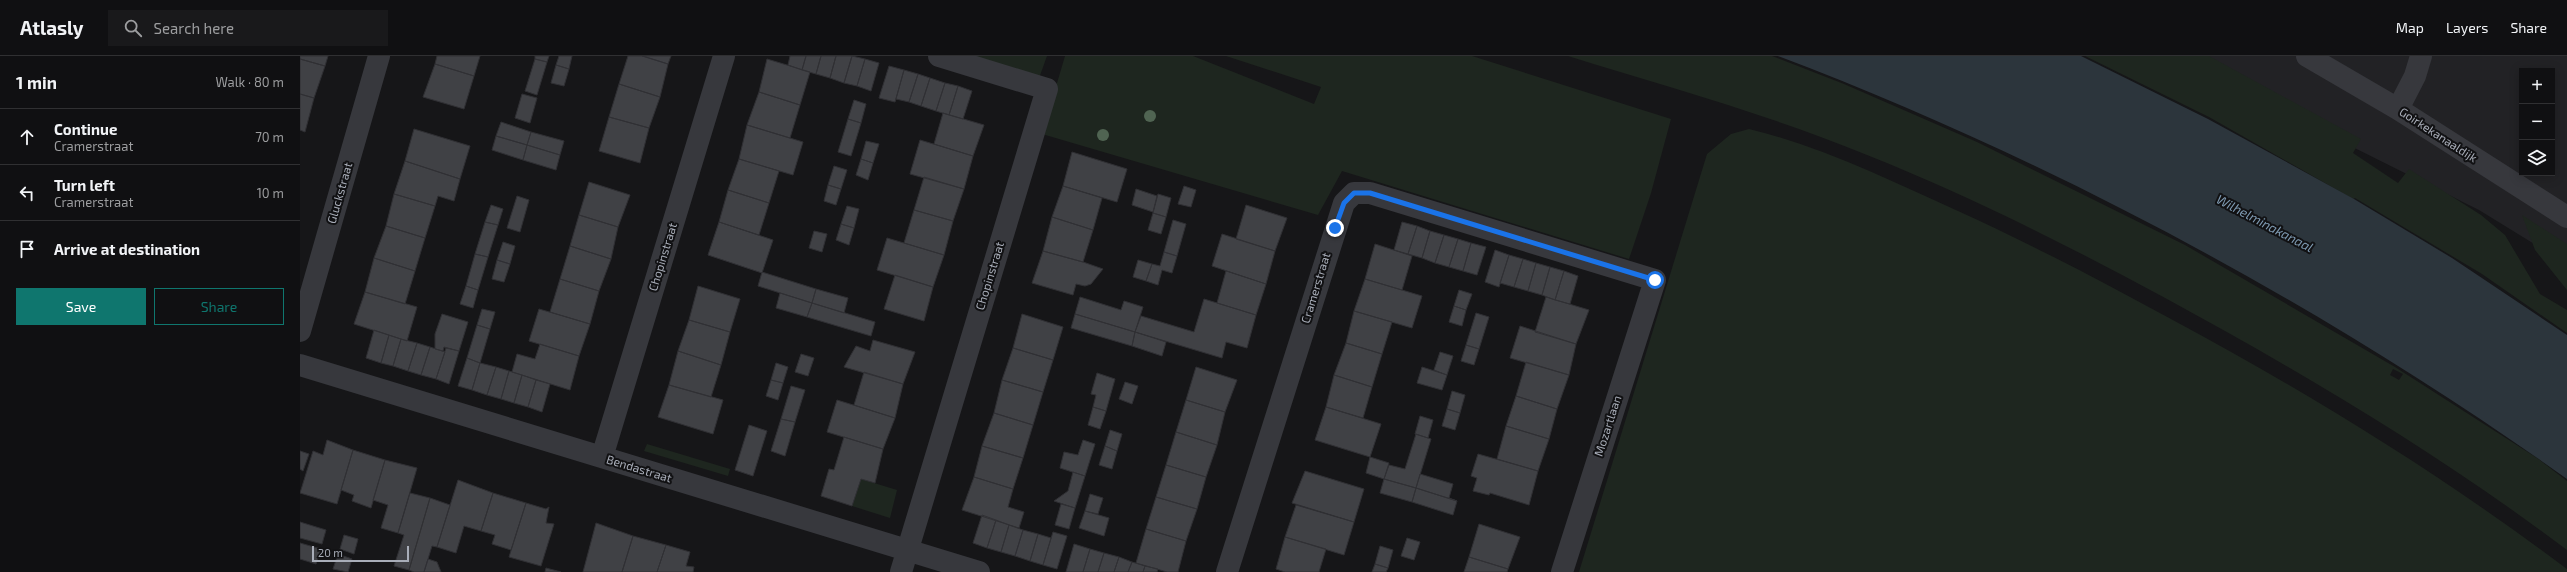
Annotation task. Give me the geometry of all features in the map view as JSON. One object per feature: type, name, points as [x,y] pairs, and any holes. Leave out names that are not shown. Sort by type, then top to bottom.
[{"type":"street","name":"Gluckstraat","points":[[300,331],[379,56]]},
{"type":"street","name":"Chopinstraat","points":[[602,457],[724,56]]},
{"type":"street","name":"Chopinstraat","points":[[901,572],[1047,89],[939,56]]},
{"type":"street","name":"Goirkekanaaldijk","points":[[2307,56],[2398,109],[2567,217]]},
{"type":"street","points":[[2398,109],[2415,76],[2421,56]]},
{"type":"street","name":"Cramerstraat","points":[[1227,572],[1344,203],[1354,193],[1370,193],[1655,280]]},
{"type":"street","name":"Mozartlaan","points":[[1562,572],[1655,280]]},
{"type":"street","name":"Bendastraat","points":[[300,365],[979,572]]},
{"type":"shaded area","points":[[956,56],[1047,56],[1038,81]]},
{"type":"shaded area","points":[[1065,56],[1193,56],[1314,104],[1321,87],[1226,56],[1472,56],[1671,119],[1651,193],[1629,259],[1342,171],[1318,215],[1042,134]]},
{"type":"shaded area","points":[[1568,56],[1772,56],[1844,84],[1977,142],[2185,245],[2395,367],[2537,458],[2567,481],[2567,550],[2471,481],[2321,386],[2219,327],[2019,222],[1944,187],[1793,127],[1681,90]],"holes":[[[2393,369],[2403,374],[2399,380],[2390,375]]]},
{"type":"shaded area","points":[[2085,56],[2209,56],[2361,139],[2353,153],[2398,183],[2409,169],[2481,215],[2505,235],[2540,294],[2567,310],[2567,333],[2482,274],[2355,198],[2353,199],[2209,117]]},
{"type":"shaded area","points":[[2170,56],[2567,56],[2567,264],[2479,210]]},
{"type":"shaded area","points":[[1749,129],[1803,145],[1855,165],[1907,188],[2039,250],[2223,347],[2374,436],[2423,468],[2520,534],[2567,569],[2567,572],[1579,572],[1707,154],[1731,134]]},
{"type":"shaded area","points":[[2522,215],[2567,244],[2567,290],[2535,250]]},
{"type":"shaded area","points":[[647,444],[730,469],[728,476],[644,451]]},
{"type":"shaded area","points":[[861,479],[897,490],[890,518],[852,506]]},
{"type":"water","name":"Wilhelminakanaal","points":[[1778,56],[2081,56],[2208,119],[2354,199],[2452,258],[2567,335],[2567,479],[2475,416],[2381,355],[2284,297],[2186,242],[2085,190],[1984,142],[1881,97]]},
{"type":"building","points":[[300,56],[328,56],[325,66],[300,59]]},
{"type":"building","points":[[437,56],[480,56],[474,76],[435,64]]},
{"type":"building","points":[[535,56],[549,56],[547,62],[535,59]]},
{"type":"building","points":[[559,56],[572,56],[569,69],[556,65]]},
{"type":"building","points":[[628,56],[643,56],[668,64],[660,97],[619,84]]},
{"type":"building","points":[[642,56],[671,56],[668,64]]},
{"type":"building","points":[[790,56],[806,56],[802,70],[788,65]]},
{"type":"building","points":[[806,56],[821,56],[816,74],[802,70]]},
{"type":"building","points":[[821,56],[836,56],[830,78],[816,74]]},
{"type":"building","points":[[836,56],[852,56],[844,83],[830,78]]},
{"type":"building","points":[[852,56],[865,59],[857,86],[844,83]]},
{"type":"building","points":[[300,59],[325,66],[314,98],[300,94]]},
{"type":"building","points":[[535,59],[547,62],[537,95],[525,91]]},
{"type":"building","points":[[767,59],[810,72],[800,105],[759,92]]},
{"type":"building","points":[[865,59],[879,63],[871,91],[857,86]]},
{"type":"building","points":[[435,64],[474,76],[464,109],[423,97]]},
{"type":"building","points":[[556,65],[569,69],[564,86],[551,83]]},
{"type":"building","points":[[889,66],[904,70],[895,102],[879,98]]},
{"type":"building","points":[[904,70],[918,74],[909,102],[896,99]]},
{"type":"building","points":[[918,74],[930,78],[921,106],[909,102]]},
{"type":"building","points":[[930,78],[945,83],[936,111],[921,106]]},
{"type":"building","points":[[945,83],[958,86],[949,115],[936,111]]},
{"type":"building","points":[[619,84],[660,97],[649,128],[609,117]]},
{"type":"building","points":[[958,86],[972,91],[963,119],[949,115]]},
{"type":"building","points":[[759,92],[800,105],[790,138],[747,125]]},
{"type":"building","points":[[300,94],[314,98],[305,132],[300,130]]},
{"type":"building","points":[[522,94],[537,98],[530,123],[515,118]]},
{"type":"building","points":[[854,100],[866,104],[861,123],[848,119]]},
{"type":"building","points":[[943,113],[984,125],[973,156],[934,144]]},
{"type":"building","points":[[609,117],[649,128],[640,163],[599,151]]},
{"type":"building","points":[[848,119],[861,123],[851,156],[838,152]]},
{"type":"building","points":[[501,122],[531,132],[527,145],[496,136]]},
{"type":"building","points":[[747,125],[803,142],[793,175],[739,159]]},
{"type":"building","points":[[414,129],[470,146],[460,179],[405,161]]},
{"type":"building","points":[[531,132],[564,141],[560,155],[527,145]]},
{"type":"building","points":[[496,136],[527,145],[523,160],[492,150]]},
{"type":"building","points":[[920,140],[973,156],[964,189],[910,174]]},
{"type":"building","points":[[866,141],[879,144],[873,163],[861,159]]},
{"type":"building","points":[[527,145],[560,155],[556,170],[523,160]]},
{"type":"building","points":[[1072,152],[1127,169],[1117,202],[1063,186]]},
{"type":"building","points":[[739,159],[779,171],[769,203],[728,190]]},
{"type":"building","points":[[861,159],[873,163],[868,180],[856,175]]},
{"type":"building","points":[[405,161],[460,179],[454,201],[438,196],[435,206],[394,194]]},
{"type":"building","points":[[834,166],[847,170],[841,189],[828,185]]},
{"type":"building","points":[[924,177],[964,189],[953,221],[914,210]]},
{"type":"building","points":[[589,182],[630,195],[618,227],[579,215]]},
{"type":"building","points":[[828,185],[841,189],[836,205],[824,201]]},
{"type":"building","points":[[1063,186],[1102,198],[1093,230],[1052,217]]},
{"type":"building","points":[[1184,186],[1196,190],[1191,207],[1178,204]]},
{"type":"building","points":[[1136,189],[1157,196],[1153,212],[1132,205]]},
{"type":"building","points":[[728,190],[769,203],[759,235],[719,222]]},
{"type":"building","points":[[394,194],[435,206],[425,238],[386,226]]},
{"type":"building","points":[[1158,194],[1171,198],[1166,217],[1153,213]]},
{"type":"building","points":[[517,196],[529,200],[520,232],[507,228]]},
{"type":"building","points":[[491,205],[503,209],[498,225],[485,222]]},
{"type":"building","points":[[1246,205],[1287,218],[1275,251],[1236,239]]},
{"type":"building","points":[[847,206],[859,209],[854,228],[841,224]]},
{"type":"building","points":[[914,210],[953,221],[944,255],[904,243]]},
{"type":"building","points":[[1153,213],[1166,217],[1161,234],[1148,230]]},
{"type":"building","points":[[579,215],[618,227],[611,259],[570,246]]},
{"type":"building","points":[[1052,217],[1093,230],[1083,262],[1043,251]]},
{"type":"building","points":[[1173,220],[1186,224],[1177,256],[1164,252]]},
{"type":"building","points":[[485,222],[498,225],[488,257],[475,254]]},
{"type":"building","points":[[719,222],[773,240],[762,273],[708,255]]},
{"type":"building","points":[[1402,222],[1417,226],[1408,254],[1394,250]]},
{"type":"building","points":[[841,224],[854,228],[849,245],[836,240]]},
{"type":"building","points":[[386,226],[425,238],[415,271],[374,258]]},
{"type":"building","points":[[1417,226],[1430,231],[1422,258],[1408,254]]},
{"type":"building","points":[[814,231],[827,234],[822,252],[809,248]]},
{"type":"building","points":[[1430,231],[1444,235],[1435,263],[1422,258]]},
{"type":"building","points":[[1222,234],[1275,251],[1266,284],[1212,266]]},
{"type":"building","points":[[1444,235],[1458,239],[1449,267],[1435,263]]},
{"type":"building","points":[[887,238],[944,255],[933,287],[877,270]]},
{"type":"building","points":[[1458,239],[1471,243],[1463,271],[1449,267]]},
{"type":"building","points":[[503,242],[515,246],[510,264],[497,260]]},
{"type":"building","points":[[1471,243],[1486,247],[1477,275],[1463,271]]},
{"type":"building","points":[[1375,244],[1412,256],[1402,290],[1365,279]]},
{"type":"building","points":[[570,246],[611,259],[599,291],[560,279]]},
{"type":"building","points":[[1495,250],[1509,255],[1499,287],[1485,282]]},
{"type":"building","points":[[1043,251],[1103,269],[1091,284],[1085,286],[1076,284],[1073,295],[1032,283]]},
{"type":"building","points":[[1164,252],[1177,256],[1172,273],[1162,270],[1158,285],[1146,281],[1152,264],[1160,266]]},
{"type":"building","points":[[475,254],[488,257],[478,290],[466,286]]},
{"type":"building","points":[[1509,255],[1523,259],[1514,287],[1500,283]]},
{"type":"building","points":[[374,258],[415,271],[405,304],[365,292]]},
{"type":"building","points":[[1523,259],[1536,263],[1528,291],[1514,287]]},
{"type":"building","points":[[497,260],[510,264],[504,282],[492,279]]},
{"type":"building","points":[[1138,260],[1152,264],[1146,281],[1133,277]]},
{"type":"building","points":[[1536,263],[1550,267],[1542,295],[1528,291]]},
{"type":"building","points":[[1550,267],[1564,271],[1555,300],[1542,295]]},
{"type":"building","points":[[1226,271],[1266,284],[1256,315],[1217,303]]},
{"type":"building","points":[[1564,271],[1578,276],[1570,304],[1555,300]]},
{"type":"building","points":[[762,272],[816,289],[812,303],[758,286]]},
{"type":"building","points":[[895,275],[933,287],[924,321],[884,309]]},
{"type":"building","points":[[560,279],[599,291],[590,324],[550,312]]},
{"type":"building","points":[[1365,279],[1422,296],[1412,328],[1354,311]]},
{"type":"building","points":[[466,286],[478,290],[473,308],[460,304]]},
{"type":"building","points":[[698,286],[740,299],[730,332],[689,320]]},
{"type":"building","points":[[816,289],[848,298],[844,313],[812,303]]},
{"type":"building","points":[[1459,290],[1472,294],[1466,310],[1454,306]]},
{"type":"building","points":[[365,292],[417,307],[407,341],[354,324]]},
{"type":"building","points":[[780,293],[812,303],[807,317],[776,308]]},
{"type":"building","points":[[1080,297],[1121,310],[1124,301],[1143,307],[1135,332],[1075,314]]},
{"type":"building","points":[[1546,297],[1589,310],[1576,344],[1535,332]]},
{"type":"building","points":[[1204,299],[1256,315],[1247,348],[1226,342],[1222,358],[1135,332],[1141,316],[1194,332]]},
{"type":"building","points":[[812,303],[875,322],[871,336],[807,317]]},
{"type":"building","points":[[1454,306],[1466,310],[1462,326],[1449,322]]},
{"type":"building","points":[[482,309],[495,312],[490,329],[477,325]]},
{"type":"building","points":[[539,309],[590,324],[579,356],[529,341]]},
{"type":"building","points":[[1354,311],[1392,322],[1382,354],[1346,343]]},
{"type":"building","points":[[1476,313],[1489,317],[1479,349],[1466,345]]},
{"type":"building","points":[[442,314],[468,322],[459,351],[444,347],[443,351],[435,349],[435,334]]},
{"type":"building","points":[[1022,314],[1063,327],[1053,360],[1013,348]]},
{"type":"building","points":[[1075,314],[1135,332],[1132,346],[1071,328]]},
{"type":"building","points":[[689,320],[730,332],[721,365],[678,351]]},
{"type":"building","points":[[477,325],[490,329],[480,363],[467,358]]},
{"type":"building","points":[[1520,326],[1576,344],[1569,375],[1510,358]]},
{"type":"building","points":[[374,330],[389,335],[381,363],[366,358]]},
{"type":"building","points":[[1135,332],[1166,342],[1162,356],[1132,346]]},
{"type":"building","points":[[389,335],[401,339],[393,366],[381,363]]},
{"type":"building","points":[[401,339],[417,343],[408,371],[393,366]]},
{"type":"building","points":[[873,340],[915,352],[903,384],[844,367],[856,346],[870,351]]},
{"type":"building","points":[[417,343],[430,347],[421,375],[408,371]]},
{"type":"building","points":[[1346,343],[1382,354],[1372,387],[1334,375]]},
{"type":"building","points":[[540,344],[579,356],[570,390],[512,372],[517,354],[535,359]]},
{"type":"building","points":[[1466,345],[1479,349],[1474,365],[1461,361]]},
{"type":"building","points":[[430,347],[445,352],[436,379],[421,375]]},
{"type":"building","points":[[446,348],[459,351],[449,384],[436,379]]},
{"type":"building","points":[[1013,348],[1053,360],[1043,392],[1002,380]]},
{"type":"building","points":[[678,351],[721,365],[711,397],[669,385]]},
{"type":"building","points":[[1440,352],[1453,356],[1447,375],[1434,370]]},
{"type":"building","points":[[801,354],[814,358],[808,376],[795,372]]},
{"type":"building","points":[[467,358],[480,363],[472,390],[458,386]]},
{"type":"building","points":[[1526,362],[1569,375],[1557,409],[1516,396]]},
{"type":"building","points":[[480,363],[496,367],[487,395],[472,390]]},
{"type":"building","points":[[776,363],[788,367],[783,383],[771,380]]},
{"type":"building","points":[[496,367],[509,371],[501,399],[487,395]]},
{"type":"building","points":[[1196,367],[1237,380],[1225,412],[1186,400]]},
{"type":"building","points":[[1422,367],[1447,375],[1442,390],[1417,383]]},
{"type":"building","points":[[509,371],[522,375],[514,403],[501,399]]},
{"type":"building","points":[[864,372],[903,384],[895,418],[854,405]]},
{"type":"building","points":[[1097,373],[1115,379],[1106,411],[1093,407],[1096,395],[1091,394]]},
{"type":"building","points":[[522,375],[536,380],[528,407],[514,403]]},
{"type":"building","points":[[1334,375],[1372,387],[1363,418],[1326,407]]},
{"type":"building","points":[[536,380],[550,384],[542,412],[528,407]]},
{"type":"building","points":[[771,380],[783,383],[778,400],[766,396]]},
{"type":"building","points":[[1002,380],[1043,392],[1033,425],[994,413]]},
{"type":"building","points":[[1125,382],[1138,386],[1132,404],[1119,399]]},
{"type":"building","points":[[669,385],[723,400],[713,434],[658,417]]},
{"type":"building","points":[[791,386],[805,390],[795,422],[781,419]]},
{"type":"building","points":[[1452,391],[1465,395],[1460,413],[1447,409]]},
{"type":"building","points":[[1516,396],[1557,409],[1549,439],[1506,426]]},
{"type":"building","points":[[837,400],[895,418],[883,449],[827,432]]},
{"type":"building","points":[[1186,400],[1225,412],[1217,445],[1176,432]]},
{"type":"building","points":[[1093,407],[1106,411],[1100,429],[1088,425]]},
{"type":"building","points":[[1326,407],[1381,424],[1370,457],[1315,440]]},
{"type":"building","points":[[1447,409],[1460,413],[1455,430],[1442,426]]},
{"type":"building","points":[[994,413],[1033,425],[1023,458],[982,446]]},
{"type":"building","points":[[1420,416],[1433,420],[1428,438],[1415,434]]},
{"type":"building","points":[[781,419],[795,422],[785,456],[771,451]]},
{"type":"building","points":[[749,425],[767,431],[753,476],[735,470]]},
{"type":"building","points":[[1506,426],[1549,439],[1538,471],[1497,459]]},
{"type":"building","points":[[1110,430],[1122,434],[1117,451],[1105,446]]},
{"type":"building","points":[[1176,432],[1217,445],[1206,477],[1166,465]]},
{"type":"building","points":[[1416,434],[1431,439],[1416,488],[1384,479],[1389,465],[1405,469]]},
{"type":"building","points":[[844,437],[883,449],[875,483],[861,479],[852,506],[821,496],[829,469],[834,470]]},
{"type":"building","points":[[327,440],[353,450],[337,504],[300,493],[313,451],[323,455]]},
{"type":"building","points":[[1083,440],[1095,444],[1085,476],[1060,468],[1064,452],[1078,455]]},
{"type":"building","points":[[982,446],[1023,458],[1013,489],[974,477]]},
{"type":"building","points":[[1105,446],[1117,451],[1112,469],[1099,465]]},
{"type":"building","points":[[353,450],[385,460],[371,508],[352,501],[354,495],[341,490]]},
{"type":"building","points":[[300,451],[309,454],[303,471],[300,469]]},
{"type":"building","points":[[1478,454],[1538,471],[1529,505],[1490,493],[1489,495],[1473,491],[1477,478],[1471,476]]},
{"type":"building","points":[[1370,457],[1389,463],[1384,479],[1366,473]]},
{"type":"building","points":[[385,460],[417,468],[398,533],[381,528],[388,505],[373,500]]},
{"type":"building","points":[[1166,465],[1206,477],[1197,509],[1156,497]]},
{"type":"building","points":[[1305,471],[1364,489],[1354,522],[1292,503]]},
{"type":"building","points":[[1073,472],[1085,476],[1075,508],[1054,501],[1068,491]]},
{"type":"building","points":[[1420,474],[1453,484],[1449,498],[1457,501],[1416,488]]},
{"type":"building","points":[[974,477],[1013,489],[1008,507],[1024,512],[1019,528],[962,510]]},
{"type":"building","points":[[1384,479],[1416,488],[1412,502],[1380,493]]},
{"type":"building","points":[[458,480],[493,493],[481,531],[464,526],[456,553],[437,547]]},
{"type":"building","points":[[1416,488],[1457,501],[1453,515],[1412,502]]},
{"type":"building","points":[[410,493],[430,498],[409,570],[394,566],[404,535],[398,533]]},
{"type":"building","points":[[493,493],[526,503],[511,550],[492,544],[495,535],[481,531]]},
{"type":"building","points":[[1090,494],[1103,498],[1098,514],[1085,511]]},
{"type":"building","points":[[1156,497],[1197,509],[1186,541],[1146,529]]},
{"type":"building","points":[[430,498],[450,505],[437,547],[432,546],[424,572],[414,572],[409,570]]},
{"type":"building","points":[[526,503],[546,509],[549,507],[546,523],[554,524],[541,566],[509,557]]},
{"type":"building","points":[[1061,504],[1075,508],[1069,529],[1055,525]]},
{"type":"building","points":[[1296,505],[1354,522],[1344,555],[1285,537]]},
{"type":"building","points":[[1085,511],[1109,518],[1104,536],[1079,528]]},
{"type":"building","points":[[982,515],[996,520],[987,548],[973,543]]},
{"type":"building","points":[[996,520],[1009,525],[1001,552],[987,548]]},
{"type":"building","points":[[300,522],[326,530],[322,544],[300,538]]},
{"type":"building","points":[[596,523],[633,536],[622,572],[583,572]]},
{"type":"building","points":[[1479,524],[1520,537],[1508,569],[1469,557]]},
{"type":"building","points":[[1009,525],[1023,530],[1015,556],[1001,552]]},
{"type":"building","points":[[1146,529],[1186,541],[1178,572],[1167,572],[1136,563]]},
{"type":"building","points":[[1023,530],[1038,534],[1030,561],[1015,556]]},
{"type":"building","points":[[1053,532],[1067,536],[1057,569],[1043,565]]},
{"type":"building","points":[[1038,534],[1051,538],[1043,565],[1030,561]]},
{"type":"building","points":[[344,535],[358,539],[354,554],[340,549]]},
{"type":"building","points":[[633,536],[666,545],[657,572],[622,572]]},
{"type":"building","points":[[1285,537],[1326,549],[1319,572],[1285,572],[1276,569]]},
{"type":"building","points":[[1407,538],[1420,542],[1414,560],[1401,556]]},
{"type":"building","points":[[300,543],[321,549],[316,564],[300,559]]},
{"type":"building","points":[[1074,544],[1090,549],[1083,572],[1066,572]]},
{"type":"building","points":[[666,545],[690,552],[686,566],[694,567],[693,572],[657,572]]},
{"type":"building","points":[[1380,546],[1393,550],[1388,568],[1375,564]]},
{"type":"building","points":[[1090,549],[1104,553],[1098,572],[1083,572]]},
{"type":"building","points":[[1104,553],[1119,557],[1114,572],[1098,572]]},
{"type":"building","points":[[338,554],[352,559],[348,572],[333,569]]},
{"type":"building","points":[[1119,557],[1132,562],[1128,572],[1114,572]]},
{"type":"building","points":[[1469,557],[1508,569],[1507,572],[1464,572]]},
{"type":"building","points":[[428,559],[437,562],[441,572],[424,572]]},
{"type":"building","points":[[1132,562],[1145,566],[1143,572],[1128,572]]},
{"type":"building","points":[[1375,564],[1388,568],[1386,572],[1372,572]]},
{"type":"building","points":[[1145,566],[1158,569],[1157,572],[1143,572]]},
{"type":"building","points":[[546,568],[561,572],[545,572]]},
{"type":"route","points":[[1335,228],[1344,203],[1354,193],[1370,193],[1655,280]]}]
